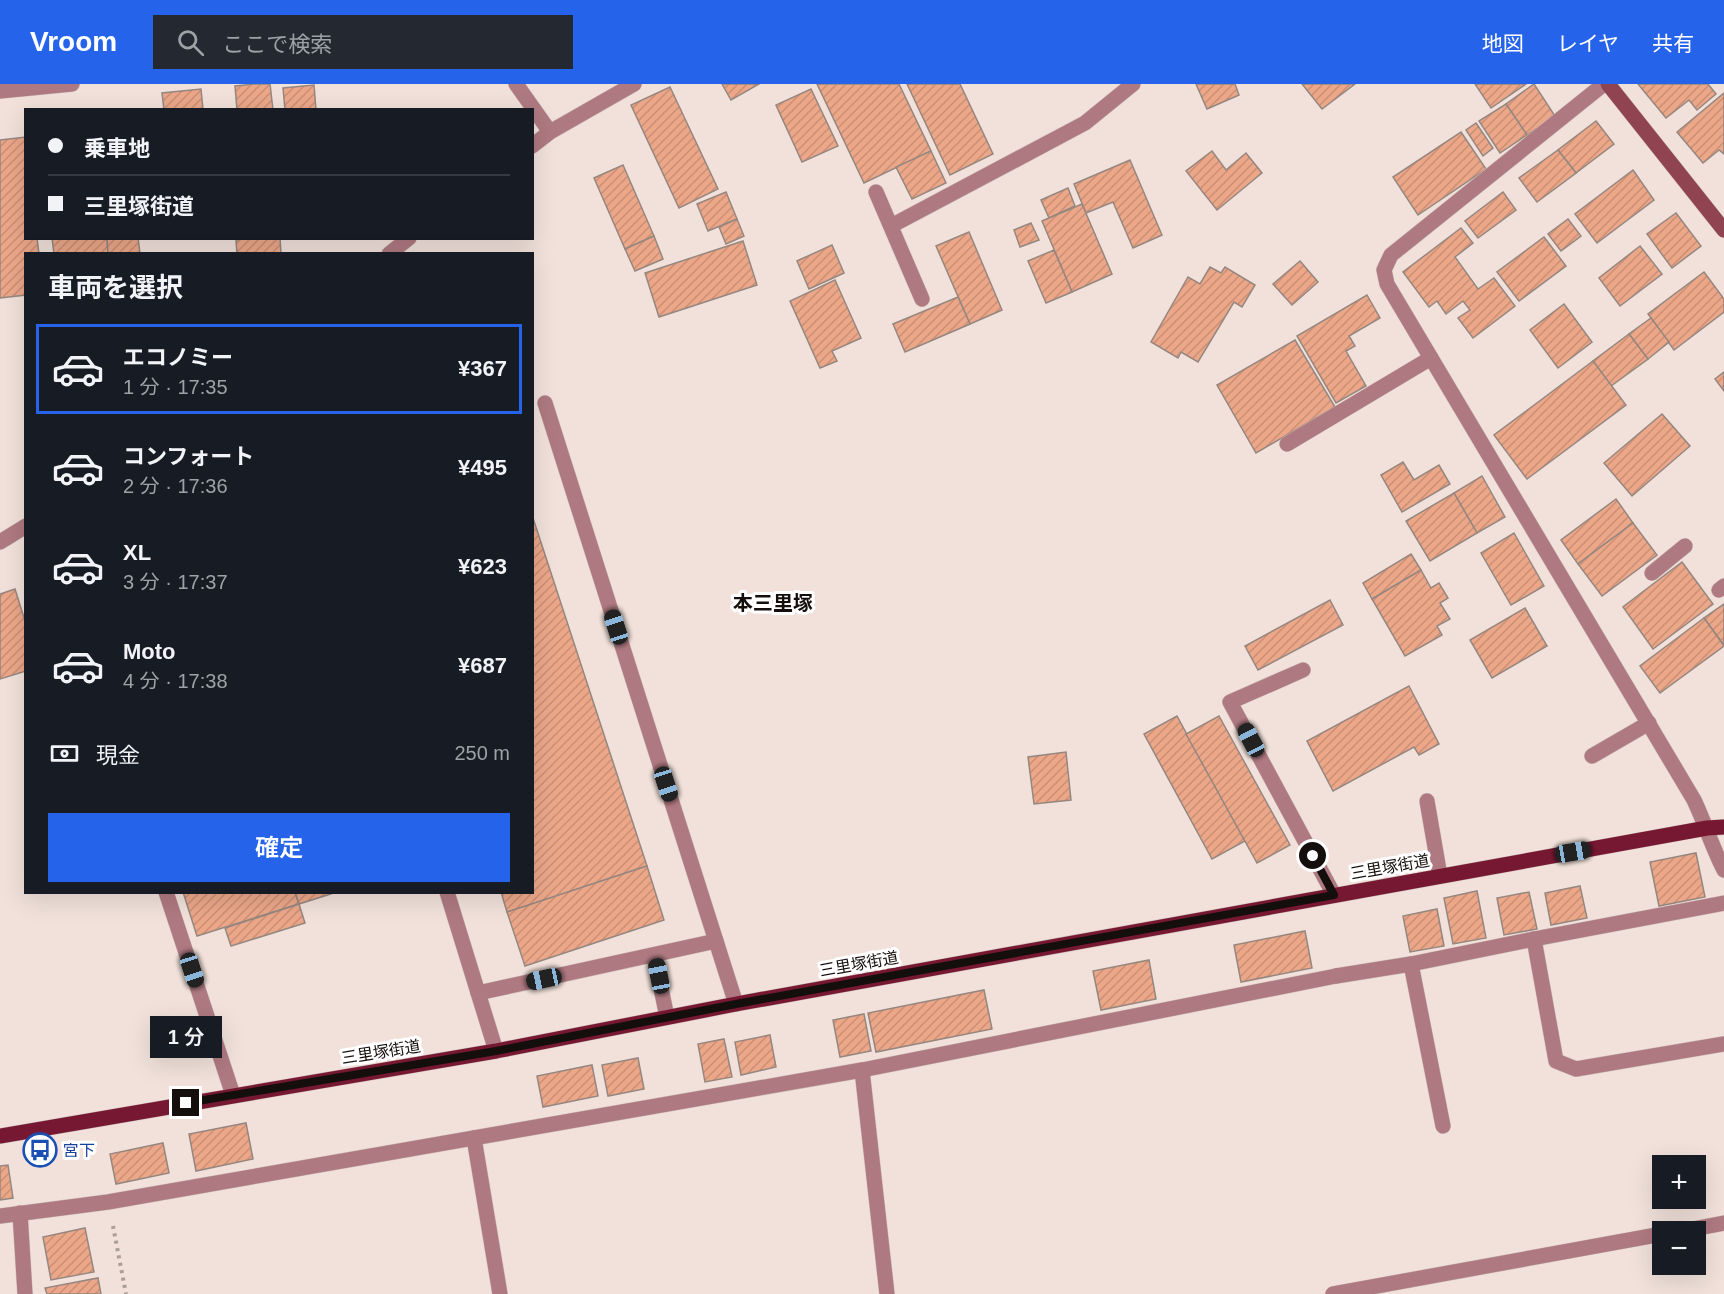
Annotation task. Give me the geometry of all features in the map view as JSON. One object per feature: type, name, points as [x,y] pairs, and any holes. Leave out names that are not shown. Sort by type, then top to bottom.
[{"type":"main road","name":"三里塚街道","points":[[0,1136],[496,1051],[736,1004],[1707,828],[1724,827]]},
{"type":"street","points":[[0,91],[72,84]]},
{"type":"street","points":[[516,84],[533,108]]},
{"type":"street","points":[[534,144],[550,132],[634,84]]},
{"type":"street","points":[[891,226],[1085,123],[1132,84]]},
{"type":"street","points":[[1724,230],[1606,84],[1391,255],[1384,270],[1387,284],[1694,800],[1724,870]]},
{"type":"street","points":[[534,109],[550,132]]},
{"type":"street","points":[[876,192],[922,299]]},
{"type":"street","points":[[392,252],[406,240]]},
{"type":"street","points":[[1287,444],[1431,358]]},
{"type":"street","points":[[545,403],[736,1004]]},
{"type":"street","points":[[0,542],[24,527]]},
{"type":"street","points":[[1652,573],[1685,546]]},
{"type":"street","points":[[1303,670],[1230,702],[1334,895]]},
{"type":"street","points":[[1592,756],[1649,723]]},
{"type":"street","points":[[1426,801],[1440,876]]},
{"type":"street","points":[[167,894],[233,1095]]},
{"type":"street","points":[[448,894],[496,1051]]},
{"type":"street","points":[[0,1216],[108,1202],[862,1070],[1336,975],[1411,964],[1724,903]]},
{"type":"street","points":[[1534,939],[1556,1061],[1576,1069],[1724,1044]]},
{"type":"street","points":[[478,993],[716,941]]},
{"type":"street","points":[[654,955],[667,1017]]},
{"type":"street","points":[[1411,964],[1443,1126]]},
{"type":"street","points":[[862,1070],[887,1294]]},
{"type":"street","points":[[474,1138],[500,1294]]},
{"type":"street","points":[[20,1213],[25,1294]]},
{"type":"street","points":[[1706,1226],[1724,1223]]},
{"type":"street","points":[[1333,1294],[1652,1236]]},
{"type":"path","points":[[108,1202],[126,1294]]},
{"type":"building","points":[[270,84],[273,108],[237,108],[235,86]]},
{"type":"building","points":[[722,84],[759,84],[731,100]]},
{"type":"building","points":[[817,84],[899,84],[931,151],[864,183]]},
{"type":"building","points":[[907,84],[960,84],[993,154],[950,175]]},
{"type":"building","points":[[1196,84],[1235,84],[1239,95],[1207,109]]},
{"type":"building","points":[[1302,84],[1355,84],[1322,109]]},
{"type":"building","points":[[1475,84],[1526,84],[1491,108]]},
{"type":"building","points":[[1534,84],[1555,116],[1527,135],[1506,104]]},
{"type":"building","points":[[1638,84],[1708,84],[1716,94],[1697,110],[1689,100],[1666,118]]},
{"type":"building","points":[[314,85],[316,108],[285,108],[283,88]]},
{"type":"building","points":[[670,87],[718,189],[679,208],[631,105]]},
{"type":"building","points":[[201,89],[203,108],[164,108],[162,93]]},
{"type":"building","points":[[811,89],[838,146],[802,162],[776,105]]},
{"type":"building","points":[[1724,93],[1724,154],[1719,150],[1703,163],[1677,132]]},
{"type":"building","points":[[1506,104],[1527,135],[1500,153],[1479,121]]},
{"type":"building","points":[[1596,121],[1614,144],[1576,173],[1558,150]]},
{"type":"building","points":[[1476,123],[1493,148],[1483,156],[1466,130]]},
{"type":"building","points":[[1461,132],[1486,169],[1418,215],[1393,177]]},
{"type":"building","points":[[24,137],[24,240],[37,240],[39,252],[24,252],[24,295],[0,298],[0,140]]},
{"type":"building","points":[[1558,150],[1576,173],[1537,202],[1519,178]]},
{"type":"building","points":[[931,151],[946,183],[912,199],[896,167]]},
{"type":"building","points":[[1212,151],[1226,170],[1246,153],[1262,173],[1217,210],[1186,171]]},
{"type":"building","points":[[1130,160],[1162,235],[1133,248],[1113,202],[1086,213],[1074,184]]},
{"type":"building","points":[[623,165],[654,236],[625,249],[594,178]]},
{"type":"building","points":[[1633,170],[1654,200],[1597,243],[1575,214]]},
{"type":"building","points":[[1068,188],[1075,206],[1049,218],[1041,200]]},
{"type":"building","points":[[726,192],[737,219],[708,231],[697,204]]},
{"type":"building","points":[[1503,192],[1516,210],[1478,238],[1465,221]]},
{"type":"building","points":[[1082,204],[1112,274],[1072,292],[1042,221]]},
{"type":"building","points":[[1676,213],[1701,246],[1672,268],[1647,234]]},
{"type":"building","points":[[737,219],[744,236],[726,244],[719,227]]},
{"type":"building","points":[[1568,219],[1581,236],[1561,251],[1548,234]]},
{"type":"building","points":[[1031,223],[1039,240],[1020,247],[1014,230]]},
{"type":"building","points":[[1461,228],[1473,243],[1455,257],[1478,289],[1494,278],[1515,306],[1473,338],[1458,318],[1470,310],[1463,301],[1446,314],[1437,301],[1429,307],[1403,272]]},
{"type":"building","points":[[969,232],[1002,310],[970,324],[936,246]]},
{"type":"building","points":[[654,236],[663,259],[635,271],[625,249]]},
{"type":"building","points":[[1544,237],[1566,266],[1519,301],[1497,272]]},
{"type":"building","points":[[52,240],[107,240],[108,252],[54,252]]},
{"type":"building","points":[[107,240],[138,240],[140,252],[108,252]]},
{"type":"building","points":[[236,240],[280,240],[281,252],[237,252]]},
{"type":"building","points":[[743,241],[757,285],[659,317],[645,273]]},
{"type":"building","points":[[832,245],[844,273],[809,289],[797,261]]},
{"type":"building","points":[[1640,246],[1662,274],[1620,306],[1599,278]]},
{"type":"building","points":[[1054,250],[1072,292],[1046,303],[1028,261]]},
{"type":"building","points":[[1300,261],[1318,282],[1292,305],[1273,284]]},
{"type":"building","points":[[1210,267],[1221,273],[1225,267],[1255,285],[1242,307],[1234,302],[1198,362],[1181,352],[1178,358],[1151,342],[1188,277],[1200,284]]},
{"type":"building","points":[[1704,272],[1724,299],[1724,312],[1674,350],[1648,314]]},
{"type":"building","points":[[835,280],[861,338],[832,351],[837,361],[820,368],[790,301]]},
{"type":"building","points":[[1367,295],[1380,318],[1349,336],[1355,346],[1346,351],[1366,386],[1336,403],[1297,336]]},
{"type":"building","points":[[958,297],[970,324],[905,352],[893,324]]},
{"type":"building","points":[[1564,304],[1592,342],[1558,368],[1530,330]]},
{"type":"building","points":[[1651,318],[1669,342],[1648,359],[1629,334]]},
{"type":"building","points":[[1629,334],[1648,359],[1611,386],[1593,361]]},
{"type":"building","points":[[1295,340],[1335,407],[1256,453],[1217,385]]},
{"type":"building","points":[[1593,361],[1626,405],[1527,479],[1494,435]]},
{"type":"building","points":[[1724,372],[1724,391],[1715,379]]},
{"type":"building","points":[[1662,414],[1690,446],[1632,496],[1604,463]]},
{"type":"building","points":[[1403,462],[1414,480],[1439,465],[1450,484],[1402,512],[1381,475]]},
{"type":"building","points":[[1482,476],[1505,517],[1477,533],[1454,493]]},
{"type":"building","points":[[1454,493],[1477,533],[1430,561],[1406,521]]},
{"type":"building","points":[[1616,499],[1633,523],[1578,564],[1561,540]]},
{"type":"building","points":[[534,521],[647,866],[507,912],[502,894],[534,894]]},
{"type":"building","points":[[1633,523],[1657,555],[1602,596],[1578,564]]},
{"type":"building","points":[[1514,533],[1544,586],[1511,605],[1481,553]]},
{"type":"building","points":[[1411,554],[1421,570],[1372,599],[1363,583]]},
{"type":"building","points":[[1682,562],[1713,604],[1653,649],[1623,607]]},
{"type":"building","points":[[1421,570],[1431,588],[1439,583],[1448,598],[1440,603],[1450,619],[1437,626],[1442,635],[1405,656],[1372,599]]},
{"type":"building","points":[[15,589],[24,618],[24,672],[0,679],[0,594]]},
{"type":"building","points":[[1330,600],[1343,625],[1258,670],[1245,646]]},
{"type":"building","points":[[1724,604],[1724,645],[1704,618]]},
{"type":"building","points":[[1525,608],[1547,646],[1492,678],[1470,640]]},
{"type":"building","points":[[1704,618],[1724,646],[1660,693],[1640,666]]},
{"type":"building","points":[[1409,686],[1439,744],[1419,755],[1414,747],[1333,791],[1307,741]]},
{"type":"building","points":[[1177,716],[1245,841],[1212,859],[1144,734]]},
{"type":"building","points":[[1219,716],[1290,845],[1257,863],[1186,734]]},
{"type":"building","points":[[1066,752],[1071,800],[1034,804],[1028,757]]},
{"type":"building","points":[[1696,853],[1705,897],[1659,906],[1650,862]]},
{"type":"building","points":[[647,866],[664,920],[525,966],[507,912]]},
{"type":"building","points":[[1580,886],[1587,918],[1551,925],[1545,893]]},
{"type":"building","points":[[1477,891],[1486,938],[1453,944],[1444,898]]},
{"type":"building","points":[[1529,892],[1537,929],[1504,935],[1497,898]]},
{"type":"building","points":[[184,894],[296,894],[299,904],[197,936]]},
{"type":"building","points":[[296,894],[331,894],[299,904]]},
{"type":"building","points":[[299,904],[305,923],[231,946],[225,928]]},
{"type":"building","points":[[1437,909],[1444,946],[1410,952],[1403,916]]},
{"type":"building","points":[[1305,931],[1312,968],[1241,982],[1234,945]]},
{"type":"building","points":[[1149,960],[1156,999],[1101,1010],[1093,971]]},
{"type":"building","points":[[984,990],[992,1029],[876,1052],[868,1013]]},
{"type":"building","points":[[864,1014],[871,1051],[840,1057],[833,1020]]},
{"type":"building","points":[[770,1035],[776,1067],[741,1075],[735,1042]]},
{"type":"building","points":[[724,1039],[732,1077],[705,1082],[698,1044]]},
{"type":"building","points":[[638,1058],[644,1089],[608,1096],[602,1065]]},
{"type":"building","points":[[592,1065],[598,1096],[543,1107],[537,1076]]},
{"type":"building","points":[[246,1123],[253,1159],[196,1171],[189,1134]]},
{"type":"building","points":[[163,1143],[169,1173],[116,1184],[110,1154]]},
{"type":"building","points":[[8,1165],[13,1198],[0,1200],[0,1166]]},
{"type":"building","points":[[85,1228],[94,1272],[51,1280],[43,1237]]},
{"type":"building","points":[[98,1278],[101,1294],[47,1294],[45,1288]]},
{"type":"place","name":"宮下","points":[[40,1150]]},
{"type":"district","name":"本三里塚","points":[[773,603]]},
{"type":"route","points":[[186,1103],[496,1051],[736,1004],[1334,895],[1313,856]]}]
